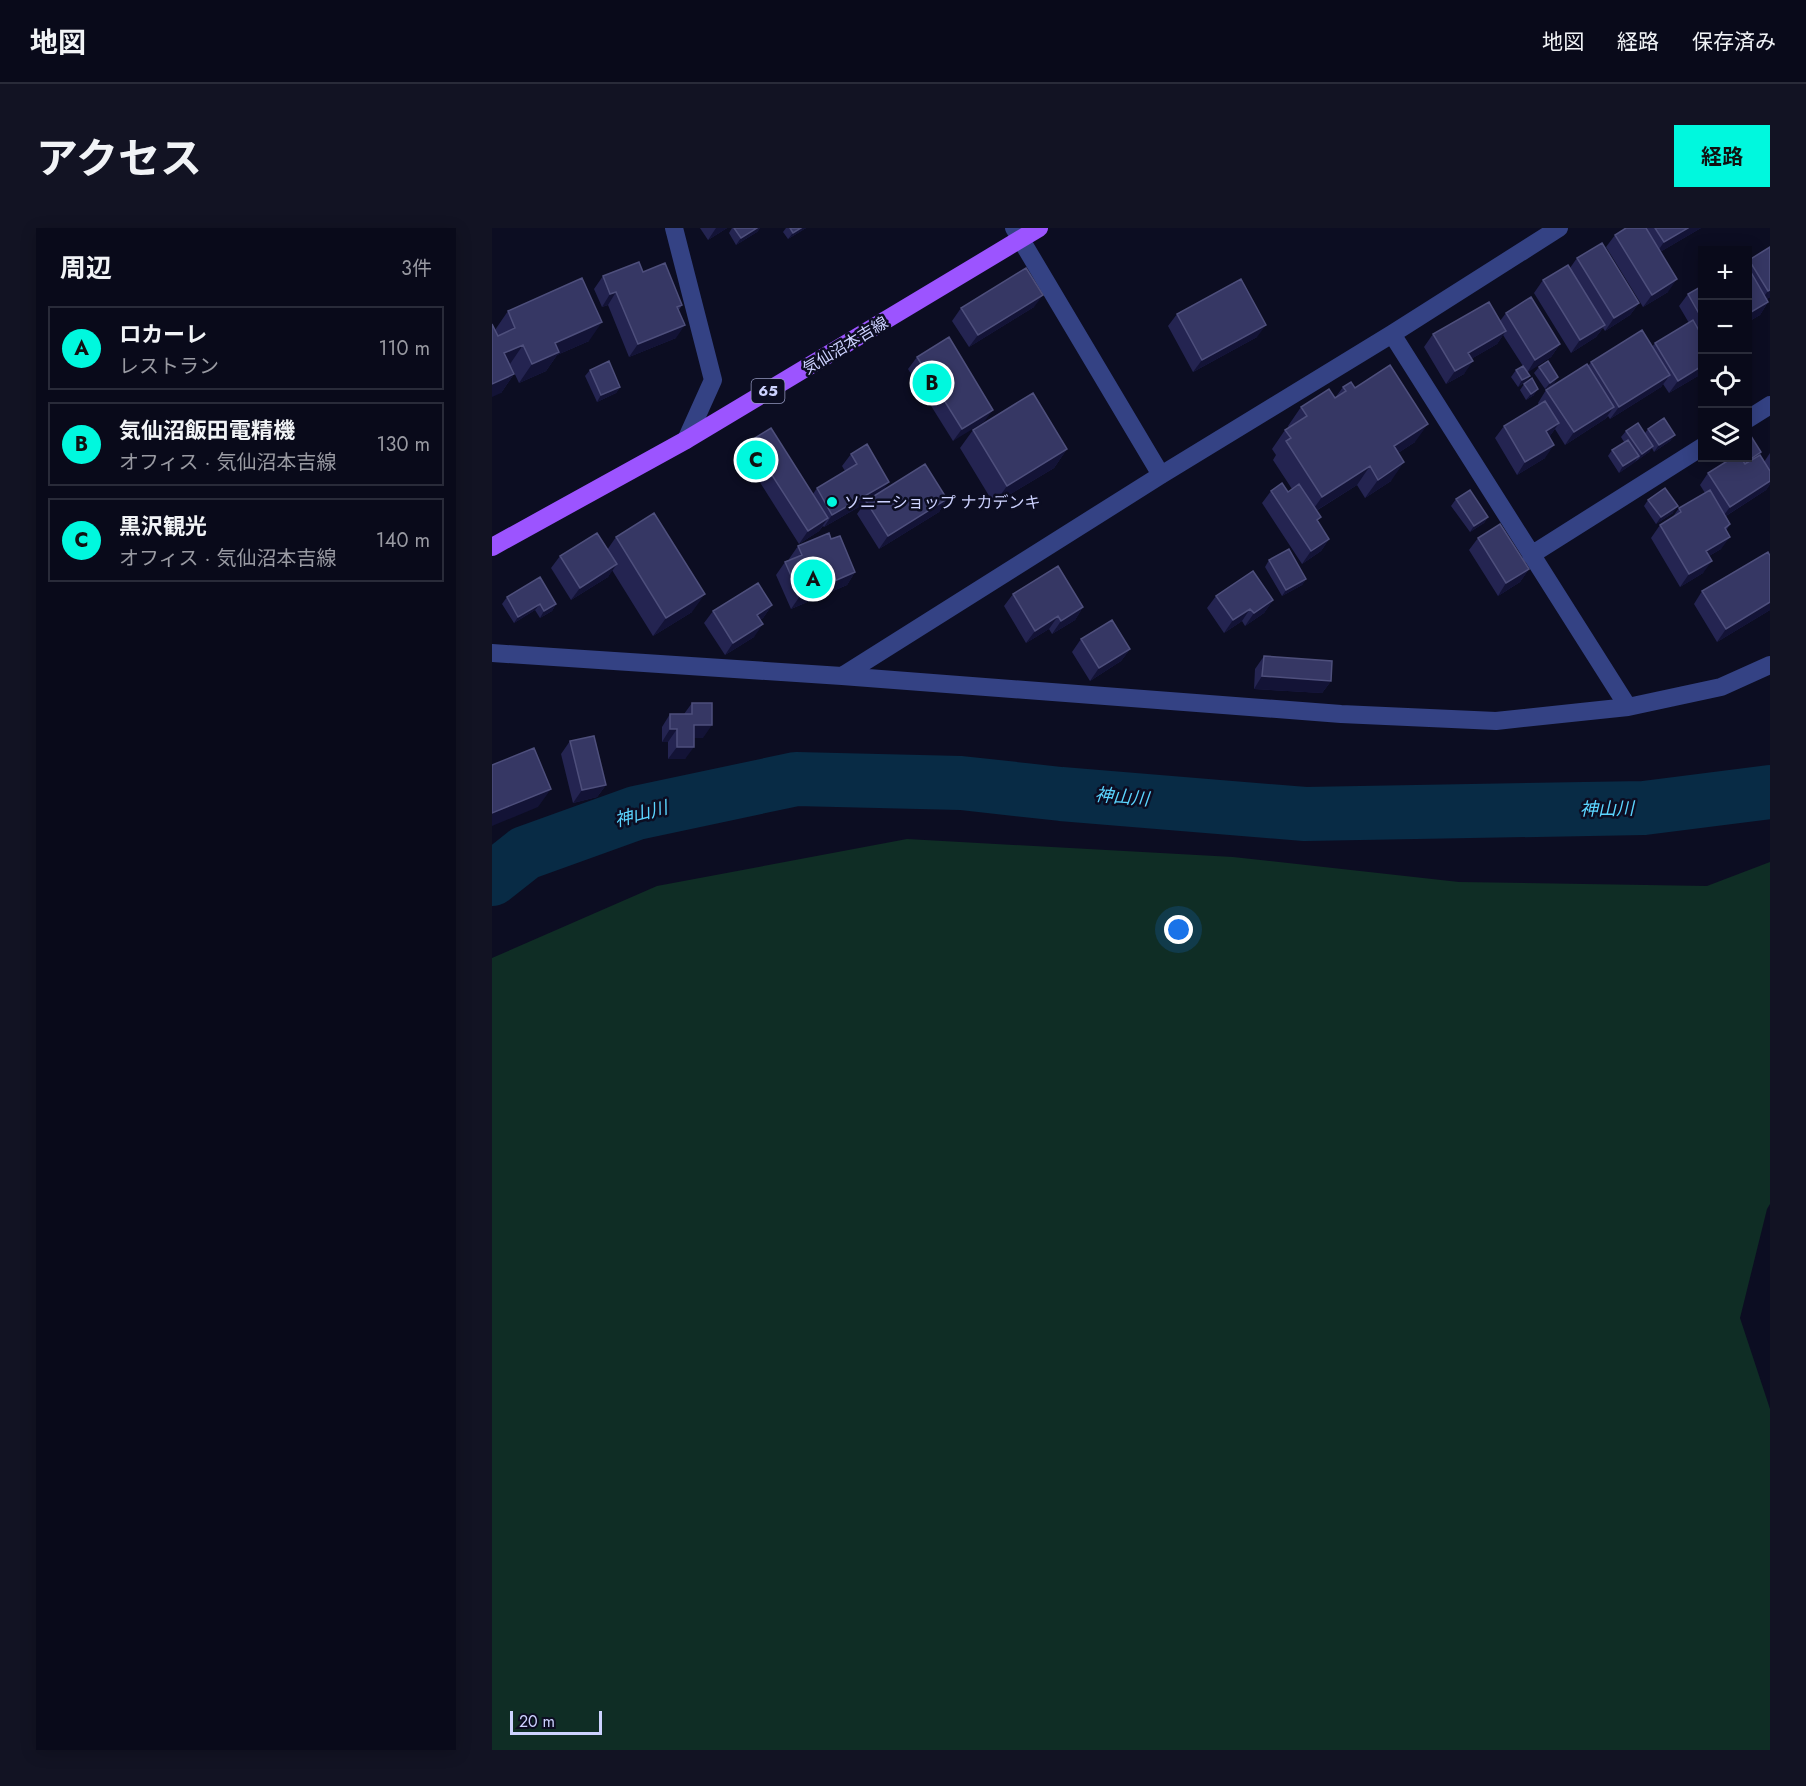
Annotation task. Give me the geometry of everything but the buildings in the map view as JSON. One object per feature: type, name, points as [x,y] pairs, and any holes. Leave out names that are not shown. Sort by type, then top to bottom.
[{"type":"main road","name":"気仙沼本吉線","points":[[492,547],[686,440],[1018,234],[1039,228]]},
{"type":"street","points":[[674,228],[713,380],[686,440]]},
{"type":"street","points":[[842,676],[1559,228]]},
{"type":"street","points":[[1018,234],[1161,475]]},
{"type":"street","points":[[1392,334],[1628,707]]},
{"type":"street","points":[[1752,416],[1770,405]]},
{"type":"street","points":[[1531,555],[1698,450]]},
{"type":"street","points":[[492,653],[842,676],[1341,714],[1497,721],[1628,707],[1721,687],[1770,665]]},
{"type":"green space","points":[[907,839],[1233,857],[1459,882],[1707,886],[1770,862],[1770,1204],[1740,1318],[1770,1409],[1770,1750],[492,1750],[492,958],[657,886]]},
{"type":"waterway","name":"神山川","points":[[492,879],[525,853],[636,813],[796,779],[961,783],[1061,794],[1305,814],[1644,808],[1770,792]]},
{"type":"place","name":"気仙沼飯田電精機","points":[[932,383]]},
{"type":"place","name":"黒沢観光","points":[[756,460]]},
{"type":"place","name":"ソニーショップ ナカデンキ","points":[[832,502]]},
{"type":"place","name":"ロカーレ","points":[[813,579]]}]
